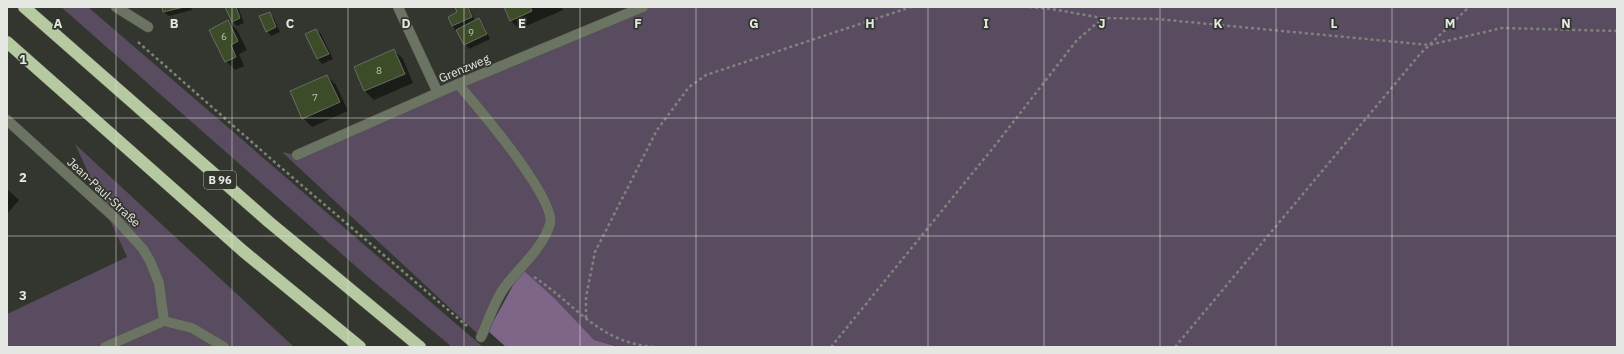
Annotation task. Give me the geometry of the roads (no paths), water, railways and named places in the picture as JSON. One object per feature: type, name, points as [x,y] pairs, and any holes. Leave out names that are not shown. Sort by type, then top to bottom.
[{"type":"highway","name":"B 96","points":[[24,7],[269,222],[420,347]]},
{"type":"highway","points":[[7,42],[242,251],[360,347]]},
{"type":"street","points":[[116,7],[148,27]]},
{"type":"street","points":[[398,7],[438,93]]},
{"type":"street","name":"Grenzweg","points":[[297,155],[458,84],[643,7]]},
{"type":"street","points":[[458,84],[518,156],[546,204],[550,222],[544,238],[522,268],[503,288],[481,337]]},
{"type":"street","name":"Jean-Paul-Straße","points":[[7,120],[114,217],[144,249],[159,283],[164,321]]},
{"type":"street","points":[[106,347],[164,321],[192,328],[224,347]]}]
